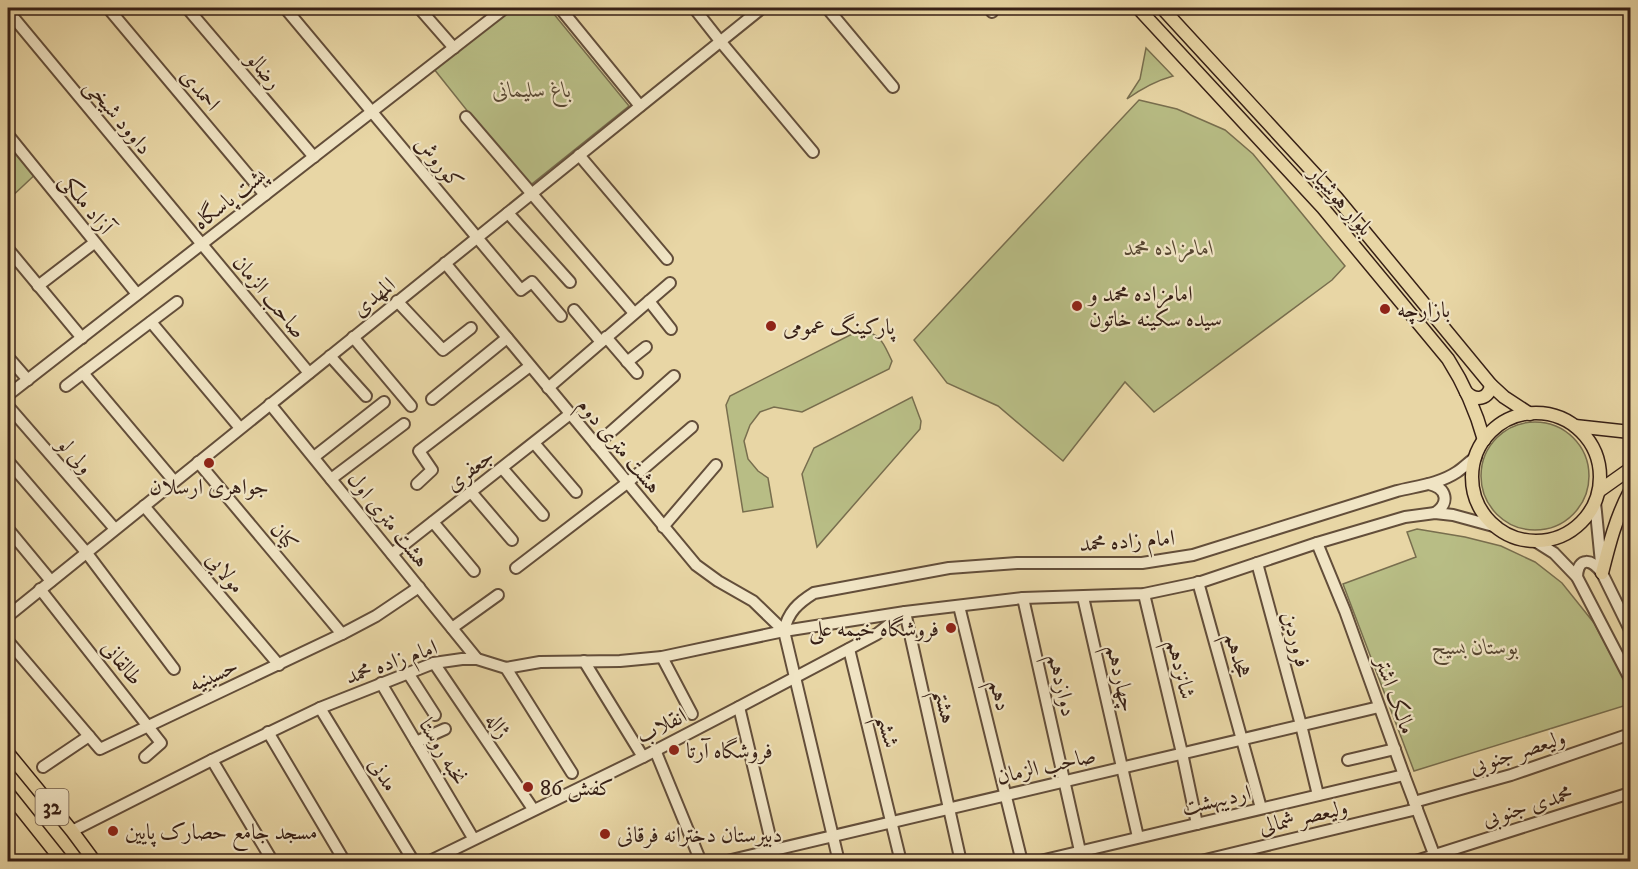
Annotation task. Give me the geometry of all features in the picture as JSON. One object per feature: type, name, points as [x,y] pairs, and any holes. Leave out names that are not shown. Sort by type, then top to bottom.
[{"type":"main road","name":"بلوار هوشیار","points":[[1138,8],[1323,208],[1448,359],[1474,409],[1484,440]]},
{"type":"main road","name":"بلوار هوشیار","points":[[1162,8],[1336,197],[1491,385],[1504,397],[1530,414]]},
{"type":"main road","points":[[1466,392],[1473,398],[1482,398],[1489,393],[1491,385]]},
{"type":"main road","points":[[1530,414],[1546,414],[1561,418],[1575,426],[1590,442],[1599,462],[1600,477],[1597,497],[1588,515],[1565,535],[1551,540],[1535,541],[1515,537],[1497,527],[1480,508],[1473,482],[1476,457],[1484,440],[1496,427],[1512,418],[1530,414]]},
{"type":"main road","points":[[1575,426],[1630,432]]},
{"type":"main road","points":[[1597,497],[1630,470]]},
{"type":"main road","points":[[1602,573],[1612,533],[1630,491]]},
{"type":"main road","name":"32","points":[[8,753],[95,861]]},
{"type":"main road","name":"32","points":[[8,793],[63,861]]},
{"type":"street","name":"احمدی","points":[[108,8],[265,195]]},
{"type":"street","name":"کوروش","points":[[285,8],[521,290],[532,282],[561,316]]},
{"type":"street","points":[[419,8],[454,48],[505,8]]},
{"type":"street","points":[[560,8],[640,106]]},
{"type":"street","points":[[694,8],[813,152]]},
{"type":"street","name":"المهدی","points":[[8,616],[762,8]]},
{"type":"street","points":[[827,8],[893,87]]},
{"type":"street","name":"رضالو","points":[[191,9],[314,157]]},
{"type":"street","name":"داوود شیخی","points":[[8,11],[201,245]]},
{"type":"street","name":"پشت پاسگاه","points":[[8,395],[454,48]]},
{"type":"street","points":[[466,117],[634,314]]},
{"type":"street","name":"آزاد ملکی","points":[[8,135],[137,294]]},
{"type":"street","points":[[579,155],[667,259]]},
{"type":"street","points":[[508,213],[570,282]]},
{"type":"street","points":[[38,286],[94,243]]},
{"type":"street","name":"صاحب الزمان","points":[[201,245],[309,373]]},
{"type":"street","points":[[8,249],[82,338]]},
{"type":"street","name":"هشت متری دوم","points":[[445,263],[696,565],[753,601],[784,631]]},
{"type":"street","points":[[548,388],[669,283]]},
{"type":"street","points":[[398,301],[443,350],[471,328]]},
{"type":"street","points":[[649,301],[671,329]]},
{"type":"street","points":[[66,386],[177,302]]},
{"type":"street","points":[[574,310],[637,373]]},
{"type":"street","points":[[151,321],[240,428]]},
{"type":"street","points":[[353,337],[411,406]]},
{"type":"street","points":[[432,399],[507,338]]},
{"type":"street","points":[[627,362],[646,347]]},
{"type":"street","points":[[330,356],[366,396]]},
{"type":"street","points":[[8,357],[28,380]]},
{"type":"street","points":[[417,484],[432,470],[419,451],[530,366]]},
{"type":"street","points":[[83,373],[174,481]]},
{"type":"street","points":[[596,445],[674,376]]},
{"type":"street","points":[[314,457],[384,402]]},
{"type":"street","name":"هشت متری اول","points":[[270,404],[477,659]]},
{"type":"street","name":"ولی لو","points":[[8,406],[115,529]]},
{"type":"street","name":"جعفری","points":[[392,554],[570,414]]},
{"type":"street","points":[[331,479],[404,424]]},
{"type":"street","points":[[516,568],[627,483],[692,427]]},
{"type":"street","points":[[534,443],[576,492]]},
{"type":"street","name":"امام زاده محمد","points":[[784,631],[791,612],[814,594],[949,568],[1017,563],[1142,563],[1193,555],[1397,491],[1443,480],[1476,457]]},
{"type":"street","points":[[8,460],[86,552],[174,669]]},
{"type":"street","name":"کیان","points":[[198,462],[342,634]]},
{"type":"street","points":[[663,526],[716,465]]},
{"type":"street","points":[[502,468],[543,515]]},
{"type":"street","points":[[1429,484],[1442,490],[1444,495],[1443,506],[1435,513]]},
{"type":"street","points":[[471,492],[512,540]]},
{"type":"street","points":[[1597,497],[1602,573]]},
{"type":"street","name":"مولایی","points":[[144,506],[279,664]]},
{"type":"street","name":"امام زاده محمد","points":[[72,831],[268,732],[320,708],[434,663],[477,659],[506,668],[540,662],[620,661],[662,657],[784,631],[905,612],[1023,598],[1144,594],[1198,582],[1404,517],[1435,513],[1453,515],[1497,527]]},
{"type":"street","points":[[433,522],[474,571]]},
{"type":"street","points":[[8,529],[51,580]]},
{"type":"street","points":[[1535,541],[1554,554],[1577,578],[1630,679]]},
{"type":"street","name":"مالک اشتر","points":[[1317,543],[1345,611],[1436,858]]},
{"type":"street","points":[[1577,578],[1582,563],[1591,562],[1597,566],[1630,630]]},
{"type":"street","name":"فروردین","points":[[1257,563],[1318,795]]},
{"type":"street","name":"هجدهم","points":[[1198,582],[1261,808]]},
{"type":"street","name":"حسینیه","points":[[89,736],[100,749],[342,634],[376,616],[419,587]]},
{"type":"street","name":"طالقانی","points":[[40,589],[162,743],[145,757]]},
{"type":"street","name":"شانزدهم","points":[[1144,594],[1197,824]]},
{"type":"street","points":[[452,628],[498,595]]},
{"type":"street","name":"چهاردهم","points":[[1083,597],[1138,837]]},
{"type":"street","name":"دوازدهم","points":[[1023,598],[1080,851]]},
{"type":"street","name":"دهم","points":[[959,606],[1022,861]]},
{"type":"street","name":"انقلاب","points":[[428,861],[643,757],[739,707],[877,634],[905,612]]},
{"type":"street","name":"هشتم","points":[[905,612],[961,861]]},
{"type":"street","points":[[784,631],[838,861]]},
{"type":"street","points":[[8,641],[89,736],[43,767]]},
{"type":"street","name":"ششم","points":[[849,649],[901,861]]},
{"type":"street","points":[[662,657],[692,714]]},
{"type":"street","points":[[584,660],[643,757]]},
{"type":"street","name":"ژاله","points":[[434,663],[533,809]]},
{"type":"street","points":[[506,668],[572,773]]},
{"type":"street","points":[[408,673],[435,715]]},
{"type":"street","name":"نخبه روستا","points":[[381,683],[473,838]]},
{"type":"street","points":[[739,707],[776,861]]},
{"type":"street","name":"صاحب الزمان","points":[[723,861],[1379,707]]},
{"type":"street","name":"مدنی","points":[[320,708],[414,861]]},
{"type":"street","points":[[416,742],[445,729]]},
{"type":"street","points":[[268,732],[345,861]]},
{"type":"street","name":"ولیعصر جنوبی","points":[[1415,806],[1630,734]]},
{"type":"street","points":[[1348,760],[1395,749]]},
{"type":"street","points":[[655,750],[701,861]]},
{"type":"street","points":[[212,760],[273,861]]},
{"type":"street","name":"اردیبهشت","points":[[1036,861],[1404,775]]},
{"type":"street","name":"محمدی جنوبی","points":[[1413,861],[1436,858],[1630,793]]},
{"type":"street","name":"ولیعصر شمالی","points":[[1197,861],[1415,806]]},
{"type":"street","points":[[1623,861],[1630,859]]},
{"type":"green space","name":"باغ سلیمانی","points":[[511,8],[549,8],[629,106],[528,187],[434,69]]},
{"type":"green space","points":[[1146,48],[1173,76],[1148,86],[1127,99],[1140,79]]},
{"type":"green space","name":"امامزاده محمد","points":[[1139,100],[1177,109],[1225,130],[1253,154],[1345,266],[1332,280],[1154,412],[1125,382],[1063,461],[998,406],[947,383],[914,340]]},
{"type":"green space","points":[[8,133],[40,170],[8,200]]},
{"type":"green space","points":[[860,330],[873,334],[881,340],[892,361],[889,369],[802,412],[774,407],[760,412],[750,425],[744,441],[748,459],[758,471],[768,478],[773,507],[743,512],[726,405],[730,396]]},
{"type":"green space","points":[[912,397],[921,421],[920,429],[817,547],[802,474],[814,448]]},
{"type":"green space","points":[[1535,422],[1556,426],[1574,437],[1585,455],[1589,476],[1585,497],[1574,515],[1556,526],[1535,530],[1514,526],[1496,515],[1485,497],[1481,476],[1485,455],[1496,437],[1514,426]]},
{"type":"green space","name":"بوستان بسیج","points":[[1417,529],[1501,546],[1535,562],[1562,583],[1594,623],[1630,691],[1630,704],[1414,771],[1343,584],[1416,557],[1407,532]]},
{"type":"place","name":"امامزاده محمد و سیده سکینه خاتون","points":[[1077,306]]},
{"type":"place","name":"بازارچه","points":[[1385,309]]},
{"type":"place","name":"پارکینگ عمومی","points":[[771,326]]},
{"type":"place","name":"جواهری ارسلان","points":[[209,463]]},
{"type":"place","name":"فروشگاه خیمه علی","points":[[951,628]]},
{"type":"place","name":"فروشگاه آرتا","points":[[674,750]]},
{"type":"place","name":"کفش 86","points":[[528,787]]},
{"type":"place","name":"مسجد جامع حصارک پایین","points":[[113,831]]},
{"type":"place","name":"دبیرستان دخترانه فرقانی","points":[[605,834]]}]
